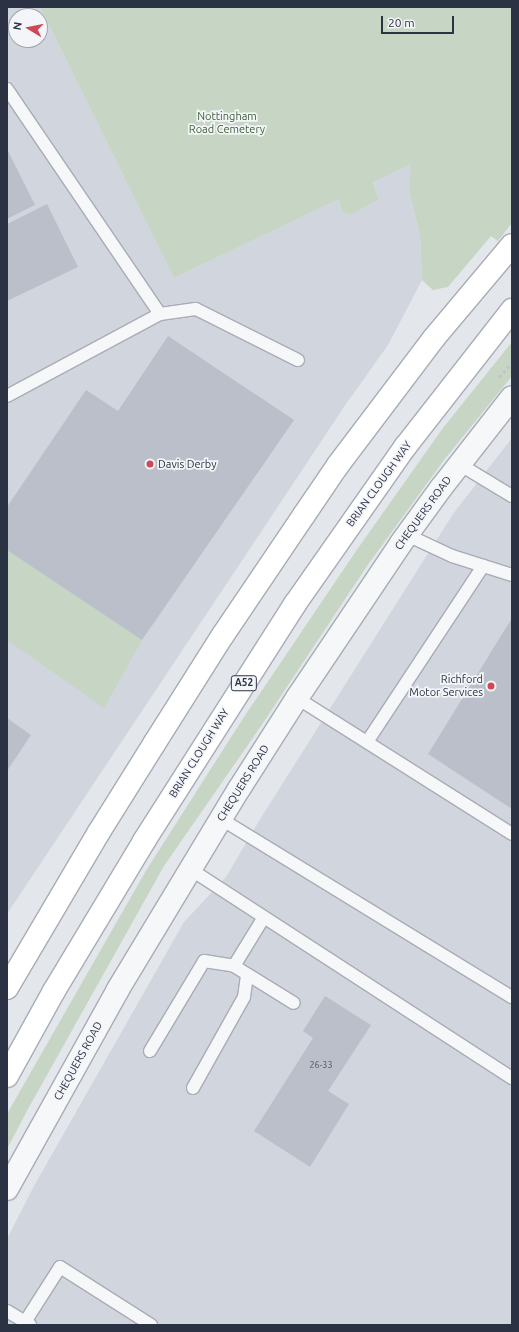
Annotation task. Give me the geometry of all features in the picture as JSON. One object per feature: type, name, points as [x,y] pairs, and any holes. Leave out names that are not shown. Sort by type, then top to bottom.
[{"type":"highway","points":[[7,988],[95,839],[154,744],[223,635],[304,515],[338,465],[434,338],[512,245]]},
{"type":"highway","name":"BRIAN CLOUGH WAY","points":[[7,1076],[54,991],[144,841],[295,604],[405,447],[512,310]]},
{"type":"street","name":"CHEQUERS ROAD","points":[[7,1189],[117,991],[190,869],[297,698],[407,535],[459,464],[512,397]]},
{"type":"lane","points":[[7,89],[160,314]]},
{"type":"lane","points":[[7,396],[160,314],[196,310],[298,360]]},
{"type":"lane","points":[[459,464],[509,491]]},
{"type":"lane","points":[[407,535],[452,556],[512,575]]},
{"type":"lane","points":[[367,742],[483,566]]},
{"type":"lane","points":[[297,698],[512,834]]},
{"type":"lane","points":[[221,819],[512,997]]},
{"type":"lane","points":[[190,869],[512,1078]]},
{"type":"lane","points":[[234,966],[264,917]]},
{"type":"lane","points":[[150,1051],[204,961],[234,966],[294,1003]]},
{"type":"lane","points":[[193,1088],[244,997],[247,975]]},
{"type":"lane","points":[[7,1311],[27,1323],[60,1267],[151,1325]]},
{"type":"shaded area","points":[[7,7],[40,7],[8,8],[8,48],[48,48],[48,23],[174,278],[339,199],[342,212],[350,215],[379,200],[368,165],[414,143],[409,191],[420,235],[422,280],[388,345],[346,404],[7,914]]},
{"type":"shaded area","points":[[512,438],[512,1325],[7,1325],[7,1239],[34,1186],[184,922],[226,877],[262,816],[453,514]]},
{"type":"green space","name":"Nottingham Road Cemetery","points":[[512,7],[512,223],[498,241],[491,236],[448,287],[433,290],[422,280],[420,235],[409,191],[411,164],[373,182],[379,200],[350,215],[342,212],[339,199],[174,278],[48,23],[48,8],[40,8]]},
{"type":"green space","points":[[512,342],[512,376],[444,460],[367,566],[261,726],[164,866],[7,1149],[7,1114],[147,869],[244,717],[356,551],[443,428]]},
{"type":"green space","points":[[7,550],[142,640],[104,708],[7,640]]},
{"type":"building","points":[[7,149],[35,205],[7,219]]},
{"type":"building","points":[[47,204],[78,267],[7,301],[7,224]]},
{"type":"building","name":"Davis Derby","points":[[168,336],[294,420],[142,640],[7,550],[7,507],[86,390],[118,411]]},
{"type":"building","name":"Richford Motor Services","points":[[512,618],[512,809],[428,754]]},
{"type":"building","points":[[7,718],[31,735],[7,771]]},
{"type":"building","points":[[325,996],[371,1025],[328,1091],[349,1104],[310,1167],[254,1131],[313,1038],[303,1031]]},
{"type":"place","name":"Davis Derby","points":[[150,464]]},
{"type":"place","name":"Richford Motor Services","points":[[491,686]]}]
